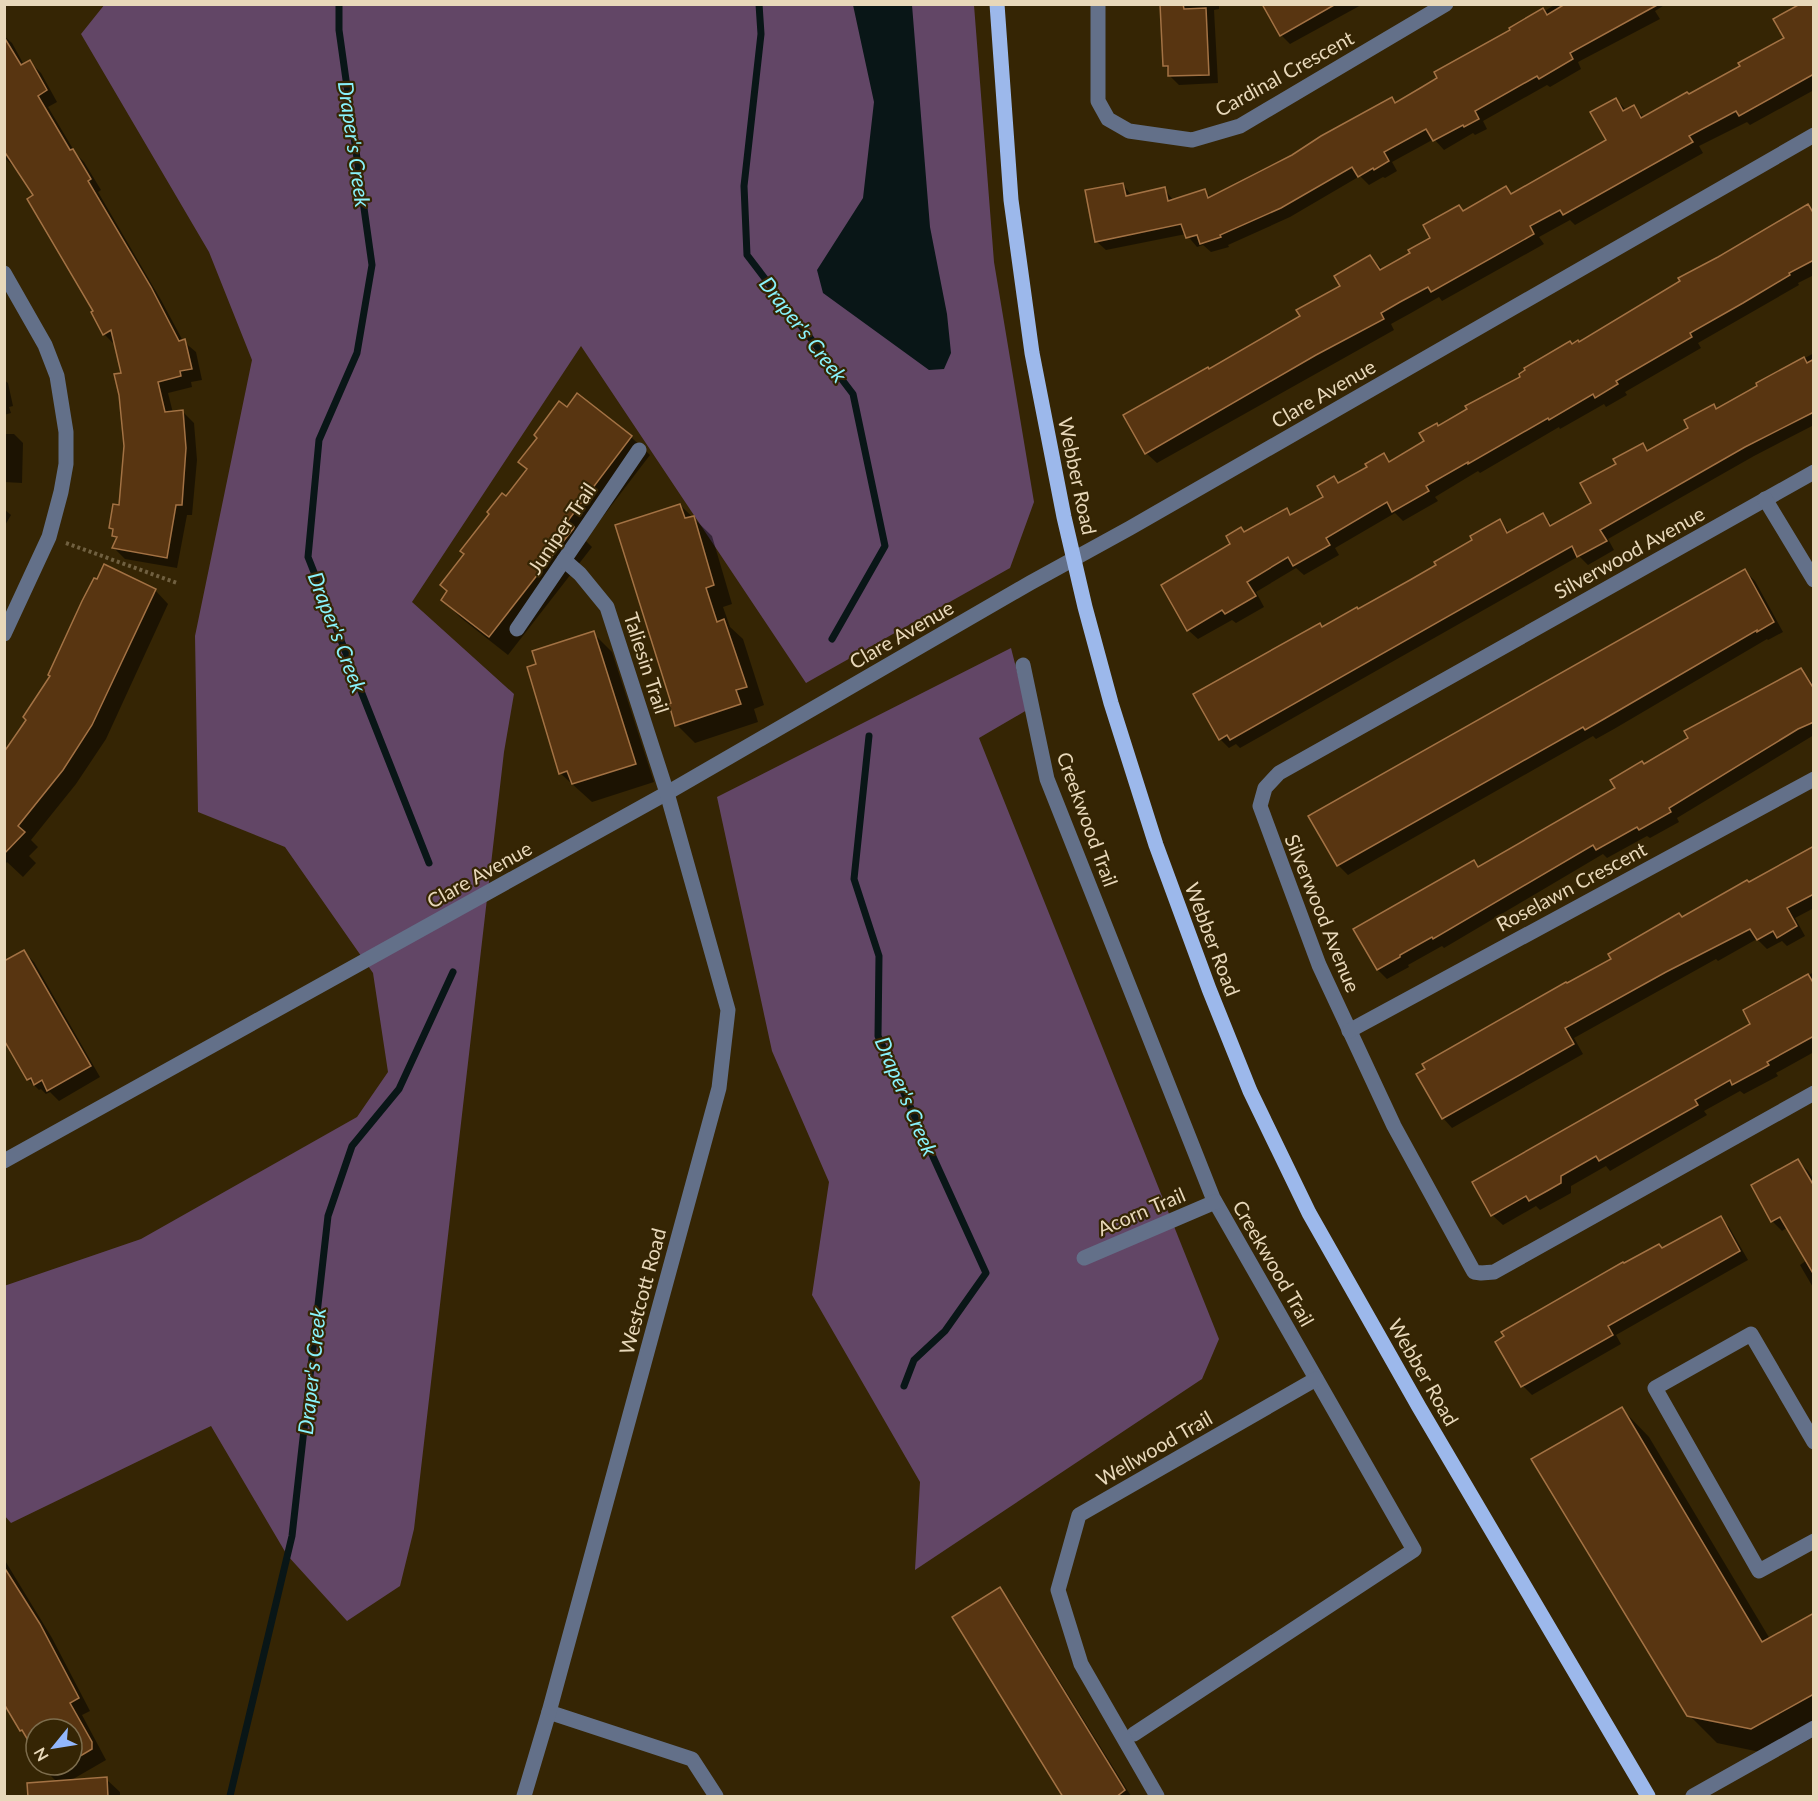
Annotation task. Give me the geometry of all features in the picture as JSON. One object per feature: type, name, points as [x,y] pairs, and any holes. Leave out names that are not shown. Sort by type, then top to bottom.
[{"type":"main road","name":"Webber Road","points":[[997,4],[1011,200],[1032,353],[1074,559],[1111,703],[1156,844],[1209,989],[1250,1091],[1309,1213],[1425,1417],[1648,1797]]},
{"type":"street","name":"Cardinal Crescent","points":[[1098,4],[1098,101],[1108,119],[1129,131],[1192,140],[1240,126],[1446,4]]},
{"type":"street","name":"Clare Avenue","points":[[7,1154],[667,793],[1814,135]]},
{"type":"street","points":[[4,273],[45,345],[57,376],[66,432],[66,464],[49,537],[4,634]]},
{"type":"street","name":"Juniper Trail","points":[[517,628],[639,450]]},
{"type":"street","name":"Silverwood Avenue","points":[[1814,472],[1279,773],[1265,788],[1260,806],[1319,965],[1394,1126],[1474,1272],[1494,1272],[1814,1094]]},
{"type":"street","points":[[1765,499],[1814,580]]},
{"type":"street","name":"Taliesin Trail","points":[[564,560],[580,574],[607,607],[667,793]]},
{"type":"street","name":"Creekwood Trail","points":[[1023,666],[1047,779],[1215,1202],[1414,1550],[1134,1734]]},
{"type":"street","name":"Roselawn Crescent","points":[[1350,1030],[1814,779]]},
{"type":"street","name":"Westcott Road","points":[[524,1797],[719,1088],[728,1010],[667,793]]},
{"type":"street","name":"Acorn Trail","points":[[1084,1258],[1215,1202]]},
{"type":"street","points":[[1814,1442],[1751,1334],[1655,1389],[1759,1571],[1814,1541]]},
{"type":"street","name":"Wellwood Trail","points":[[1157,1797],[1081,1664],[1058,1590],[1079,1515],[1316,1379]]},
{"type":"street","points":[[549,1712],[692,1759],[716,1797]]},
{"type":"street","points":[[1693,1797],[1814,1728]]},
{"type":"path","points":[[49,537],[177,583]]},
{"type":"shaded area","points":[[105,4],[974,5],[994,262],[1034,502],[1010,568],[806,683],[581,346],[412,602],[514,694],[504,752],[414,1529],[400,1586],[347,1621],[287,1555],[211,1426],[11,1523],[4,1515],[4,1286],[141,1239],[357,1117],[388,1072],[373,973],[285,847],[198,812],[195,636],[252,360],[209,252],[81,34]]},
{"type":"shaded area","points":[[853,5],[912,5],[930,227],[947,314],[951,353],[944,369],[929,370],[823,293],[817,270],[863,198],[874,102]]},
{"type":"shaded area","points":[[1011,648],[1027,710],[979,738],[1219,1339],[1202,1379],[915,1570],[920,1482],[812,1295],[829,1182],[772,1051],[717,797]]},
{"type":"building","points":[[1160,4],[1183,4],[1184,9],[1206,8],[1209,75],[1168,76],[1168,66],[1163,66]]},
{"type":"building","points":[[1262,4],[1336,4],[1280,36]]},
{"type":"building","points":[[1565,4],[1659,4],[1570,53],[1573,59],[1539,79],[1537,76],[1475,111],[1479,119],[1464,127],[1463,125],[1433,141],[1426,129],[1384,152],[1389,161],[1374,170],[1373,168],[1358,177],[1352,167],[1281,208],[1220,235],[1221,237],[1200,244],[1197,235],[1186,238],[1181,224],[1095,242],[1085,190],[1123,183],[1126,196],[1165,187],[1168,201],[1205,189],[1208,198],[1292,155],[1321,136],[1392,97],[1395,103],[1437,78],[1434,72],[1510,30],[1509,28],[1543,8],[1547,15]]},
{"type":"building","points":[[1800,4],[1814,4],[1814,74],[1739,116],[1736,111],[1689,136],[1693,142],[1563,215],[1560,210],[1530,226],[1534,234],[1431,292],[1428,287],[1400,302],[1381,313],[1384,319],[1316,355],[1145,454],[1123,415],[1208,367],[1209,369],[1300,316],[1296,310],[1340,286],[1334,276],[1370,255],[1380,270],[1410,253],[1408,250],[1430,238],[1423,225],[1459,205],[1463,211],[1506,186],[1511,194],[1606,140],[1590,112],[1616,98],[1623,111],[1634,105],[1641,118],[1740,66],[1738,63],[1784,38],[1773,19]]},
{"type":"building","points":[[4,37],[21,65],[30,60],[47,90],[38,96],[70,150],[73,149],[91,179],[88,181],[151,287],[179,341],[185,339],[192,369],[180,371],[181,376],[158,382],[165,412],[183,410],[186,448],[182,505],[176,505],[167,558],[112,548],[117,537],[112,536],[113,529],[109,528],[113,504],[119,505],[124,446],[119,395],[114,374],[121,373],[111,330],[103,335],[91,312],[93,311],[27,199],[33,195],[4,151]]},
{"type":"building","points":[[1808,204],[1814,214],[1814,260],[1690,333],[1692,337],[1616,381],[1618,384],[1595,398],[1593,394],[1468,464],[1468,462],[1426,486],[1429,491],[1392,512],[1387,502],[1326,538],[1330,545],[1293,566],[1288,557],[1247,582],[1256,596],[1225,614],[1222,610],[1187,631],[1161,585],[1230,544],[1226,536],[1241,527],[1244,532],[1287,508],[1290,515],[1323,497],[1317,486],[1334,476],[1338,483],[1367,467],[1365,464],[1384,453],[1389,462],[1424,441],[1419,433],[1437,423],[1438,426],[1467,409],[1465,406],[1520,377],[1519,374],[1525,370],[1524,368],[1570,341],[1572,344],[1578,340],[1579,342],[1680,281],[1678,278]]},
{"type":"building","points":[[1804,357],[1807,363],[1814,359],[1814,412],[1745,447],[1600,530],[1607,541],[1577,557],[1572,546],[1230,740],[1227,735],[1219,740],[1193,694],[1320,623],[1322,627],[1410,580],[1436,565],[1434,562],[1472,540],[1470,536],[1500,519],[1507,533],[1543,513],[1550,526],[1591,503],[1580,483],[1616,464],[1613,459],[1643,443],[1647,451],[1688,428],[1684,420],[1714,404],[1716,409],[1757,386],[1756,383]]},
{"type":"building","points":[[577,393],[632,436],[567,522],[574,527],[573,529],[489,637],[441,600],[447,591],[440,585],[464,554],[460,551],[489,514],[487,512],[502,493],[506,496],[527,469],[518,462],[537,438],[534,435],[559,401],[567,407]]},
{"type":"building","points":[[680,504],[685,518],[694,516],[714,585],[706,588],[717,622],[724,619],[747,687],[736,690],[741,704],[675,726],[669,704],[671,703],[615,525]]},
{"type":"building","points":[[104,564],[156,589],[92,725],[63,770],[18,826],[25,832],[4,854],[4,752],[26,720],[23,717],[50,676],[48,675],[82,601]]},
{"type":"building","points":[[1745,569],[1774,622],[1585,730],[1583,727],[1337,866],[1308,816]]},
{"type":"building","points":[[594,631],[636,764],[572,784],[567,771],[559,774],[527,667],[536,664],[532,651]]},
{"type":"building","points":[[1801,668],[1814,689],[1814,722],[1798,729],[1669,808],[1671,812],[1639,830],[1637,827],[1596,850],[1593,845],[1377,970],[1353,929],[1474,860],[1478,867],[1615,788],[1610,780],[1642,761],[1644,764],[1688,738],[1684,731]]},
{"type":"building","points":[[1814,846],[1814,894],[1787,908],[1797,926],[1777,938],[1773,931],[1757,940],[1750,929],[1666,972],[1565,1028],[1574,1044],[1442,1119],[1416,1074],[1425,1069],[1422,1064],[1611,959],[1608,954],[1679,913],[1682,917]]},
{"type":"building","points":[[24,950],[91,1066],[47,1091],[42,1080],[34,1085],[31,1078],[27,1080],[4,1040],[4,961]]},
{"type":"building","points":[[1808,974],[1814,984],[1814,1036],[1767,1062],[1769,1065],[1732,1085],[1730,1080],[1695,1100],[1698,1105],[1599,1161],[1596,1156],[1561,1176],[1561,1183],[1547,1191],[1529,1201],[1526,1196],[1491,1216],[1472,1182],[1750,1024],[1743,1010]]},
{"type":"building","points":[[1798,1159],[1814,1186],[1814,1275],[1780,1217],[1771,1222],[1751,1185]]},
{"type":"building","points":[[1721,1216],[1740,1251],[1608,1326],[1613,1335],[1521,1387],[1495,1342],[1504,1336],[1501,1332],[1623,1262],[1659,1244],[1662,1248]]},
{"type":"building","points":[[1622,1407],[1762,1642],[1814,1613],[1814,1694],[1751,1729],[1687,1716],[1531,1459]]},
{"type":"building","points":[[4,1567],[40,1624],[79,1698],[70,1703],[78,1717],[24,1717],[24,1733],[22,1730],[20,1731],[4,1704]]},
{"type":"building","points":[[1000,1587],[1125,1790],[1116,1797],[1063,1797],[952,1617]]},
{"type":"building","points":[[84,1728],[92,1742],[92,1749],[84,1754]]},
{"type":"building","points":[[107,1777],[108,1797],[28,1797],[27,1783]]},
{"type":"waterway","name":"Draper's Creek","points":[[339,4],[339,30],[372,265],[357,353],[319,440],[308,557],[429,863]]},
{"type":"waterway","name":"Draper's Creek","points":[[759,4],[761,34],[744,186],[747,255],[853,394],[885,546],[832,639]]},
{"type":"waterway","name":"Draper's Creek","points":[[869,736],[854,879],[879,956],[878,1036],[986,1273],[945,1331],[914,1360],[904,1386]]},
{"type":"waterway","name":"Draper's Creek","points":[[230,1796],[292,1536],[328,1216],[352,1146],[399,1089],[453,972]]}]
